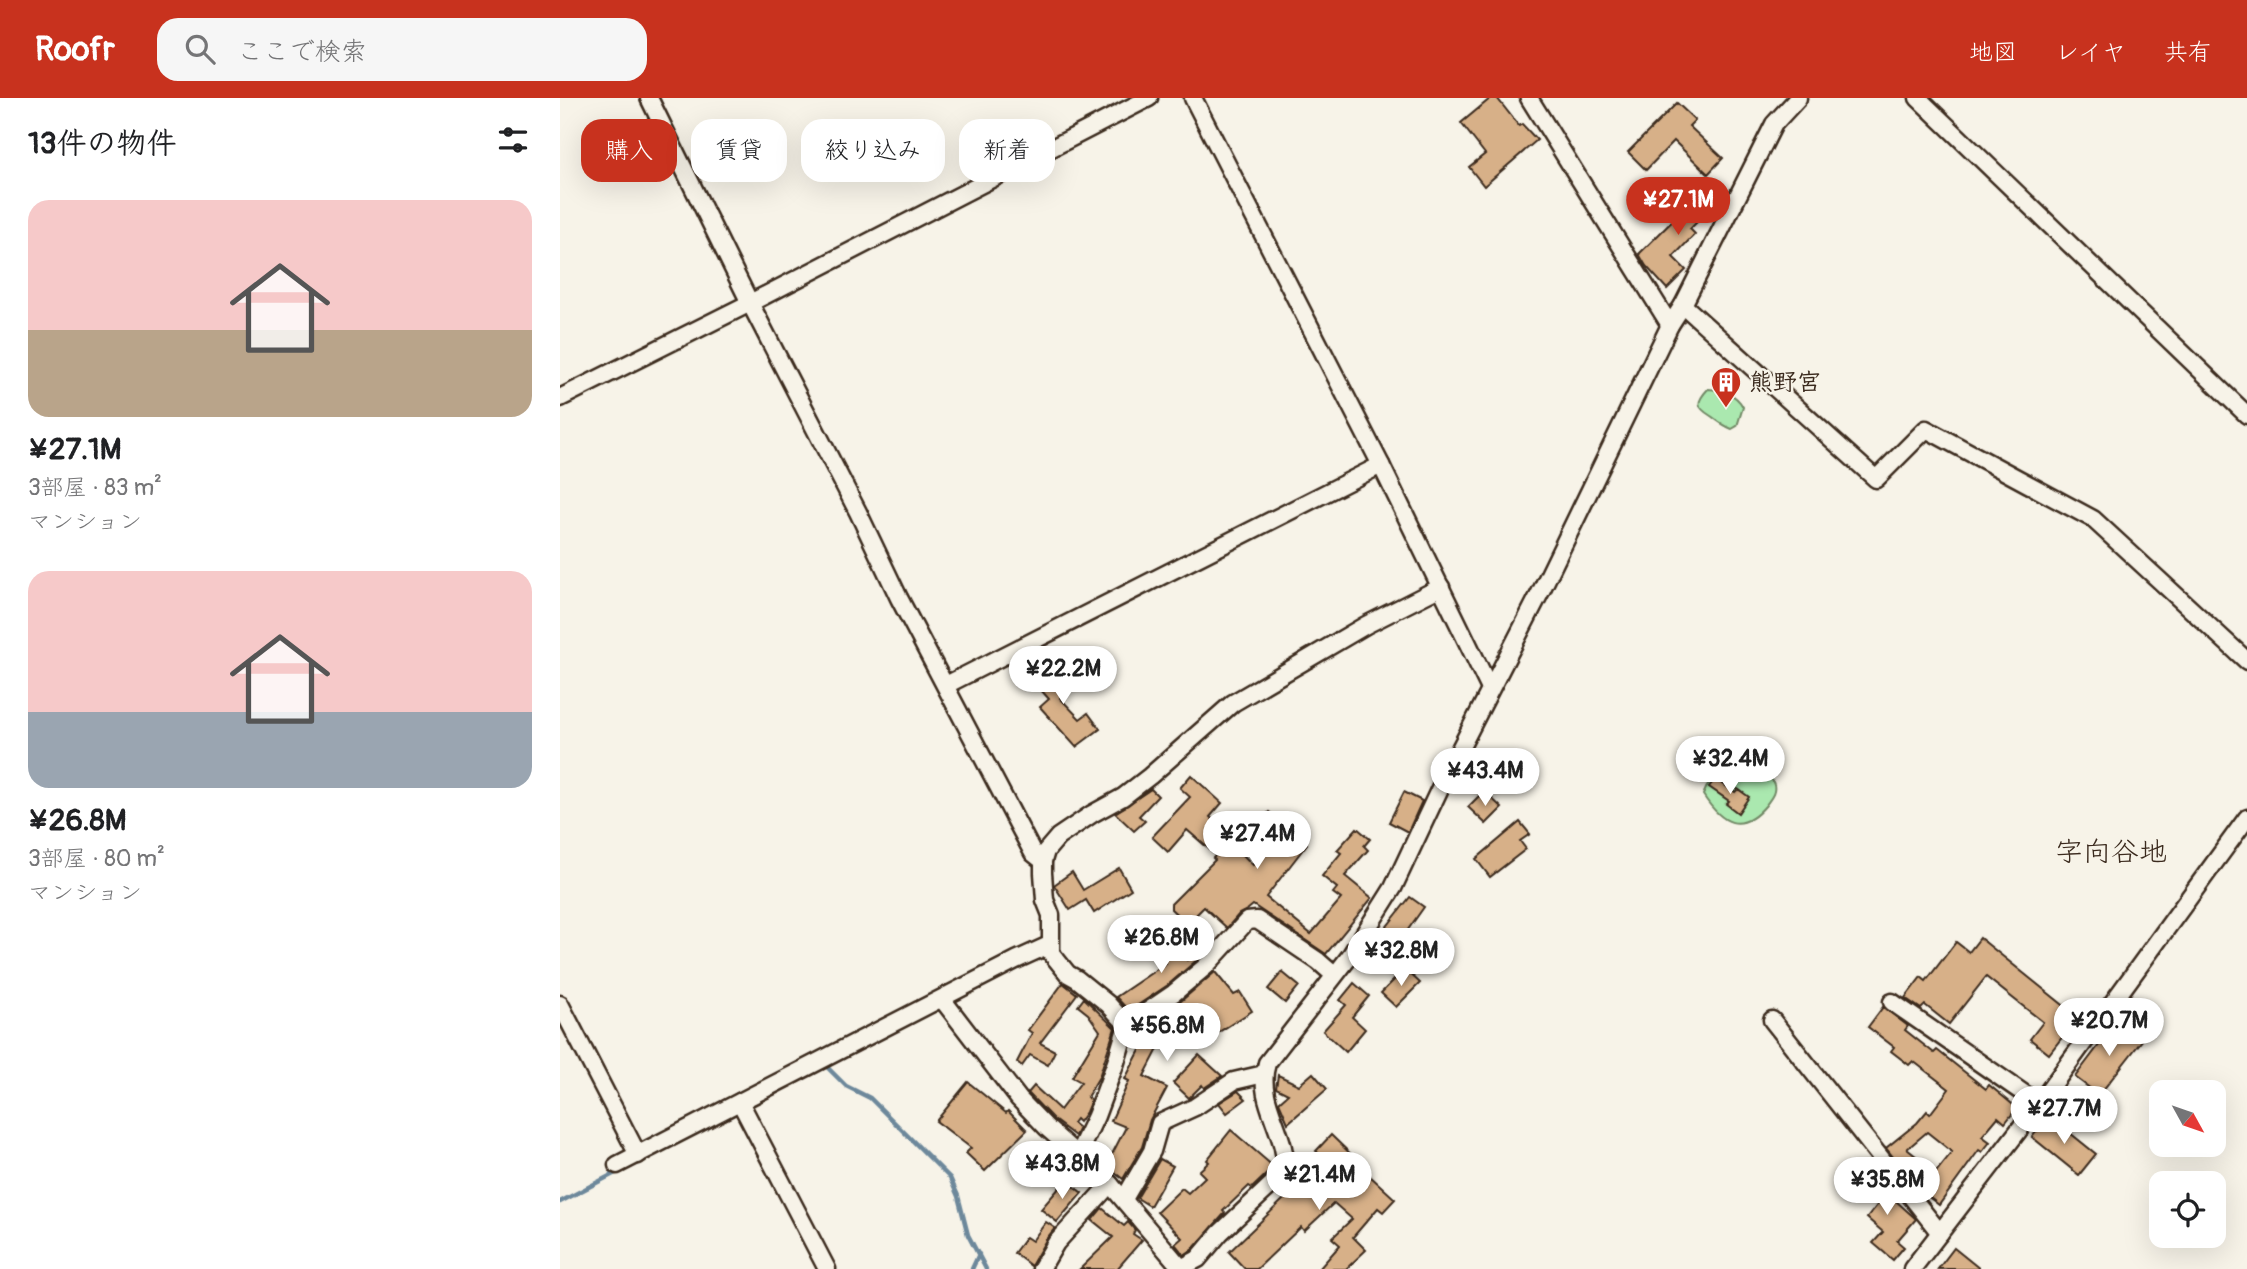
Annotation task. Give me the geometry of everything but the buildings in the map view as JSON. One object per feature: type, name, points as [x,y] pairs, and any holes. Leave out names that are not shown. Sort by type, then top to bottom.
[{"type":"street","points":[[649,98],[750,303],[946,685],[1033,853],[1043,861]]},
{"type":"street","points":[[560,398],[1149,98]]},
{"type":"street","points":[[1193,98],[1381,465],[1490,689]]},
{"type":"street","points":[[1529,98],[1670,325]]},
{"type":"street","points":[[942,999],[1019,1099],[1110,1184],[1182,1268],[1198,1259],[1220,1233],[1285,1172],[1284,1150],[1273,1120],[1264,1074],[1268,1063],[1350,956],[1393,888],[1490,689],[1541,592],[1670,325],[1774,124],[1798,98]]},
{"type":"street","points":[[1918,98],[2247,415]]},
{"type":"street","points":[[1683,304],[1876,479],[1926,429],[2093,519],[2247,661]]},
{"type":"street","points":[[946,685],[1381,465]]},
{"type":"street","points":[[1127,1025],[1108,1004],[1068,974],[1051,953],[1049,945],[1052,922],[1045,900],[1043,861],[1046,850],[1058,837],[1123,797],[1233,702],[1366,625],[1441,587]]},
{"type":"street","points":[[1912,1269],[2039,1104],[2247,818]]},
{"type":"street","points":[[1078,1154],[1104,1094],[1127,1025],[1174,993],[1219,953],[1247,921],[1254,919],[1335,975]]},
{"type":"street","points":[[617,1165],[1049,945]]},
{"type":"street","points":[[1892,1002],[2039,1104]]},
{"type":"street","points":[[560,1004],[638,1155]]},
{"type":"street","points":[[1772,1020],[1940,1233]]},
{"type":"street","points":[[1124,1199],[1152,1151],[1160,1123],[1195,1107],[1234,1081],[1264,1074]]},
{"type":"street","points":[[740,1102],[827,1269]]},
{"type":"street","points":[[1041,1269],[1056,1242],[1110,1184]]},
{"type":"green space","points":[[1708,389],[1728,393],[1737,398],[1743,407],[1737,426],[1729,428],[1700,407],[1701,397]]},
{"type":"green space","points":[[1732,754],[1763,770],[1772,780],[1774,788],[1766,805],[1757,814],[1740,823],[1725,819],[1717,813],[1703,795],[1714,771]]},
{"type":"waterway","points":[[825,1065],[846,1086],[870,1098],[950,1178],[958,1196],[968,1235],[986,1269]]},
{"type":"waterway","points":[[560,1202],[621,1170]]},
{"type":"waterway","points":[[972,1269],[979,1254]]},
{"type":"place","name":"熊野宮","points":[[1726,409]]},
{"type":"district","name":"字向谷地","points":[[2111,851]]}]
